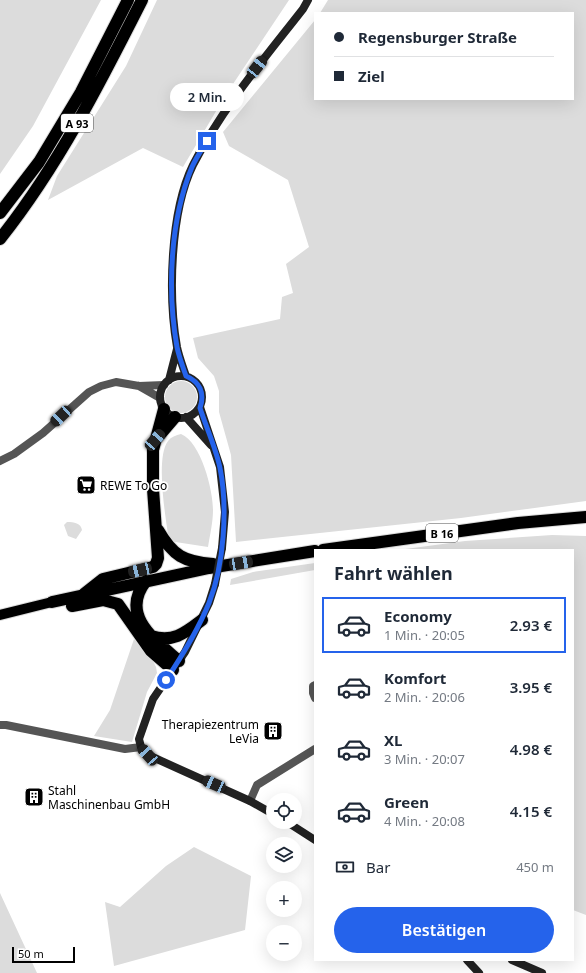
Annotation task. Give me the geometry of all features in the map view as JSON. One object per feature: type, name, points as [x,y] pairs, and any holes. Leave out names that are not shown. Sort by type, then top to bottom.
[{"type":"highway","name":"A 93","points":[[0,213],[39,162],[51,143],[81,92],[128,0]]},
{"type":"highway","name":"A 93","points":[[0,239],[49,170],[92,99],[142,0]]},
{"type":"highway","points":[[82,596],[103,579],[153,567],[156,564],[158,558],[157,528],[153,490],[155,440],[162,403]]},
{"type":"highway","points":[[155,440],[180,417]]},
{"type":"highway","name":"B 16","points":[[330,549],[518,522],[586,517]]},
{"type":"highway","points":[[157,528],[166,544],[174,553],[186,560],[228,565]]},
{"type":"highway","points":[[52,602],[146,581],[228,565],[314,551]]},
{"type":"highway","points":[[146,581],[138,591],[136,604],[141,622],[150,636],[176,665]]},
{"type":"highway","points":[[52,602],[67,607],[103,600],[118,604],[151,651],[176,665]]},
{"type":"highway","points":[[150,636],[160,639],[175,638],[184,634],[202,620]]},
{"type":"main road","points":[[0,615],[52,602]]},
{"type":"street","points":[[186,376],[177,348],[172,259],[177,220],[193,166],[222,115],[303,9],[308,0]]},
{"type":"street","points":[[162,403],[166,382],[177,348]]},
{"type":"street","points":[[0,462],[43,433],[90,392],[101,386],[116,382],[139,386],[166,382],[174,377],[186,376],[197,383],[201,388],[202,401],[200,408],[196,412],[180,417]]},
{"type":"street","points":[[139,386],[180,417],[213,447]]},
{"type":"street","points":[[200,408],[220,467],[225,512],[222,548],[215,584],[202,620],[176,665],[153,699],[139,739],[141,747],[148,755],[250,801],[266,810]]},
{"type":"street","points":[[314,686],[314,696]]},
{"type":"street","points":[[0,725],[6,724],[125,750],[141,747]]},
{"type":"street","points":[[250,801],[257,785],[314,750]]},
{"type":"street","points":[[298,829],[314,839]]},
{"type":"street","points":[[468,961],[479,973]]},
{"type":"street","points":[[514,961],[542,973]]},
{"type":"shaded area","points":[[0,0],[101,0],[33,126],[0,174]]},
{"type":"shaded area","points":[[157,0],[289,0],[225,96],[183,167],[143,148],[48,200],[57,176],[126,66]]},
{"type":"shaded area","points":[[328,0],[586,0],[586,501],[461,518],[236,542],[231,455],[219,412],[219,391],[214,376],[198,358],[193,338],[280,319],[282,297],[293,293],[286,264],[309,247],[288,180],[229,146],[223,132],[314,21],[314,100],[574,100],[574,12],[321,12]]},
{"type":"shaded area","points":[[178,381],[184,381],[193,385],[197,397],[193,409],[184,413],[178,413],[169,409],[165,400],[165,394],[169,385]]},
{"type":"shaded area","points":[[181,434],[188,439],[200,456],[211,491],[213,510],[208,547],[169,541],[162,490],[162,461],[164,449],[168,441],[174,436]]},
{"type":"shaded area","points":[[67,522],[77,523],[80,526],[82,530],[76,539],[68,536],[64,525]]},
{"type":"shaded area","points":[[552,535],[586,536],[586,915],[574,910],[574,549],[405,549],[465,541]]},
{"type":"shaded area","points":[[314,563],[314,570],[230,585],[231,579],[253,572]]},
{"type":"shaded area","points":[[134,639],[152,659],[157,673],[147,692],[132,742],[94,736],[110,710]]},
{"type":"shaded area","points":[[194,847],[251,876],[245,930],[114,966],[105,902],[120,907],[166,866]]},
{"type":"shaded area","points":[[0,893],[37,973],[0,973]]},
{"type":"place","name":"REWE To Go","points":[[86,485]]},
{"type":"place","name":"Therapiezentrum LeVia","points":[[273,731]]},
{"type":"place","name":"Stahl Maschinenbau GmbH","points":[[34,797]]},
{"type":"route","points":[[166,680],[202,620],[209,603],[215,584],[222,548],[225,512],[220,467],[200,408],[202,401],[201,388],[192,378],[186,376],[177,348],[173,296],[172,259],[177,220],[186,184],[193,166],[207,141]]}]
